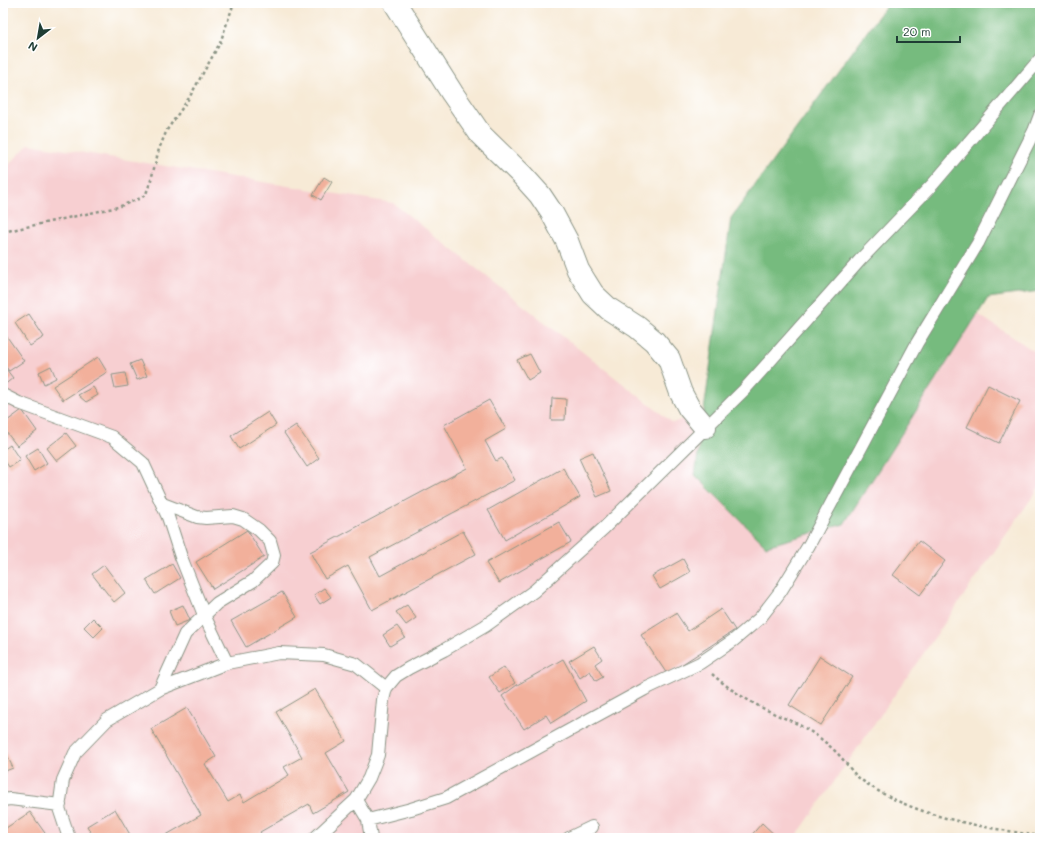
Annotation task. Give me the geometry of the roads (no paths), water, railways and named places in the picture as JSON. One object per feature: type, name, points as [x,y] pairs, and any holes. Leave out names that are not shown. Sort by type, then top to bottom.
[{"type":"street","points":[[394,3],[480,135],[522,175],[540,195],[552,213],[567,241],[578,270],[593,294],[609,309],[648,336],[669,359],[681,393],[689,408],[705,427]]},
{"type":"lane","points":[[315,838],[356,800],[369,778],[378,755],[383,700],[386,688],[396,676],[485,626],[534,591],[604,528],[744,390],[860,260],[933,184],[1040,59]]},
{"type":"lane","points":[[368,820],[446,798],[645,689],[700,663],[734,640],[760,618],[780,592],[805,552],[917,342],[978,243],[1034,131],[1040,115]]},
{"type":"lane","points":[[3,396],[112,437],[144,463],[163,504],[181,557],[204,616],[227,663]]},
{"type":"lane","points":[[160,689],[185,634],[217,604],[253,581],[272,563],[274,555],[270,541],[259,530],[243,519],[233,516],[198,518],[163,504]]},
{"type":"lane","points":[[69,838],[59,808],[63,780],[75,753],[107,720],[160,689],[227,663],[279,654],[324,655],[356,664],[386,688]]},
{"type":"lane","points":[[3,800],[10,799],[60,805]]},
{"type":"lane","points":[[356,800],[368,820],[371,838]]},
{"type":"lane","points":[[569,838],[592,827]]}]
